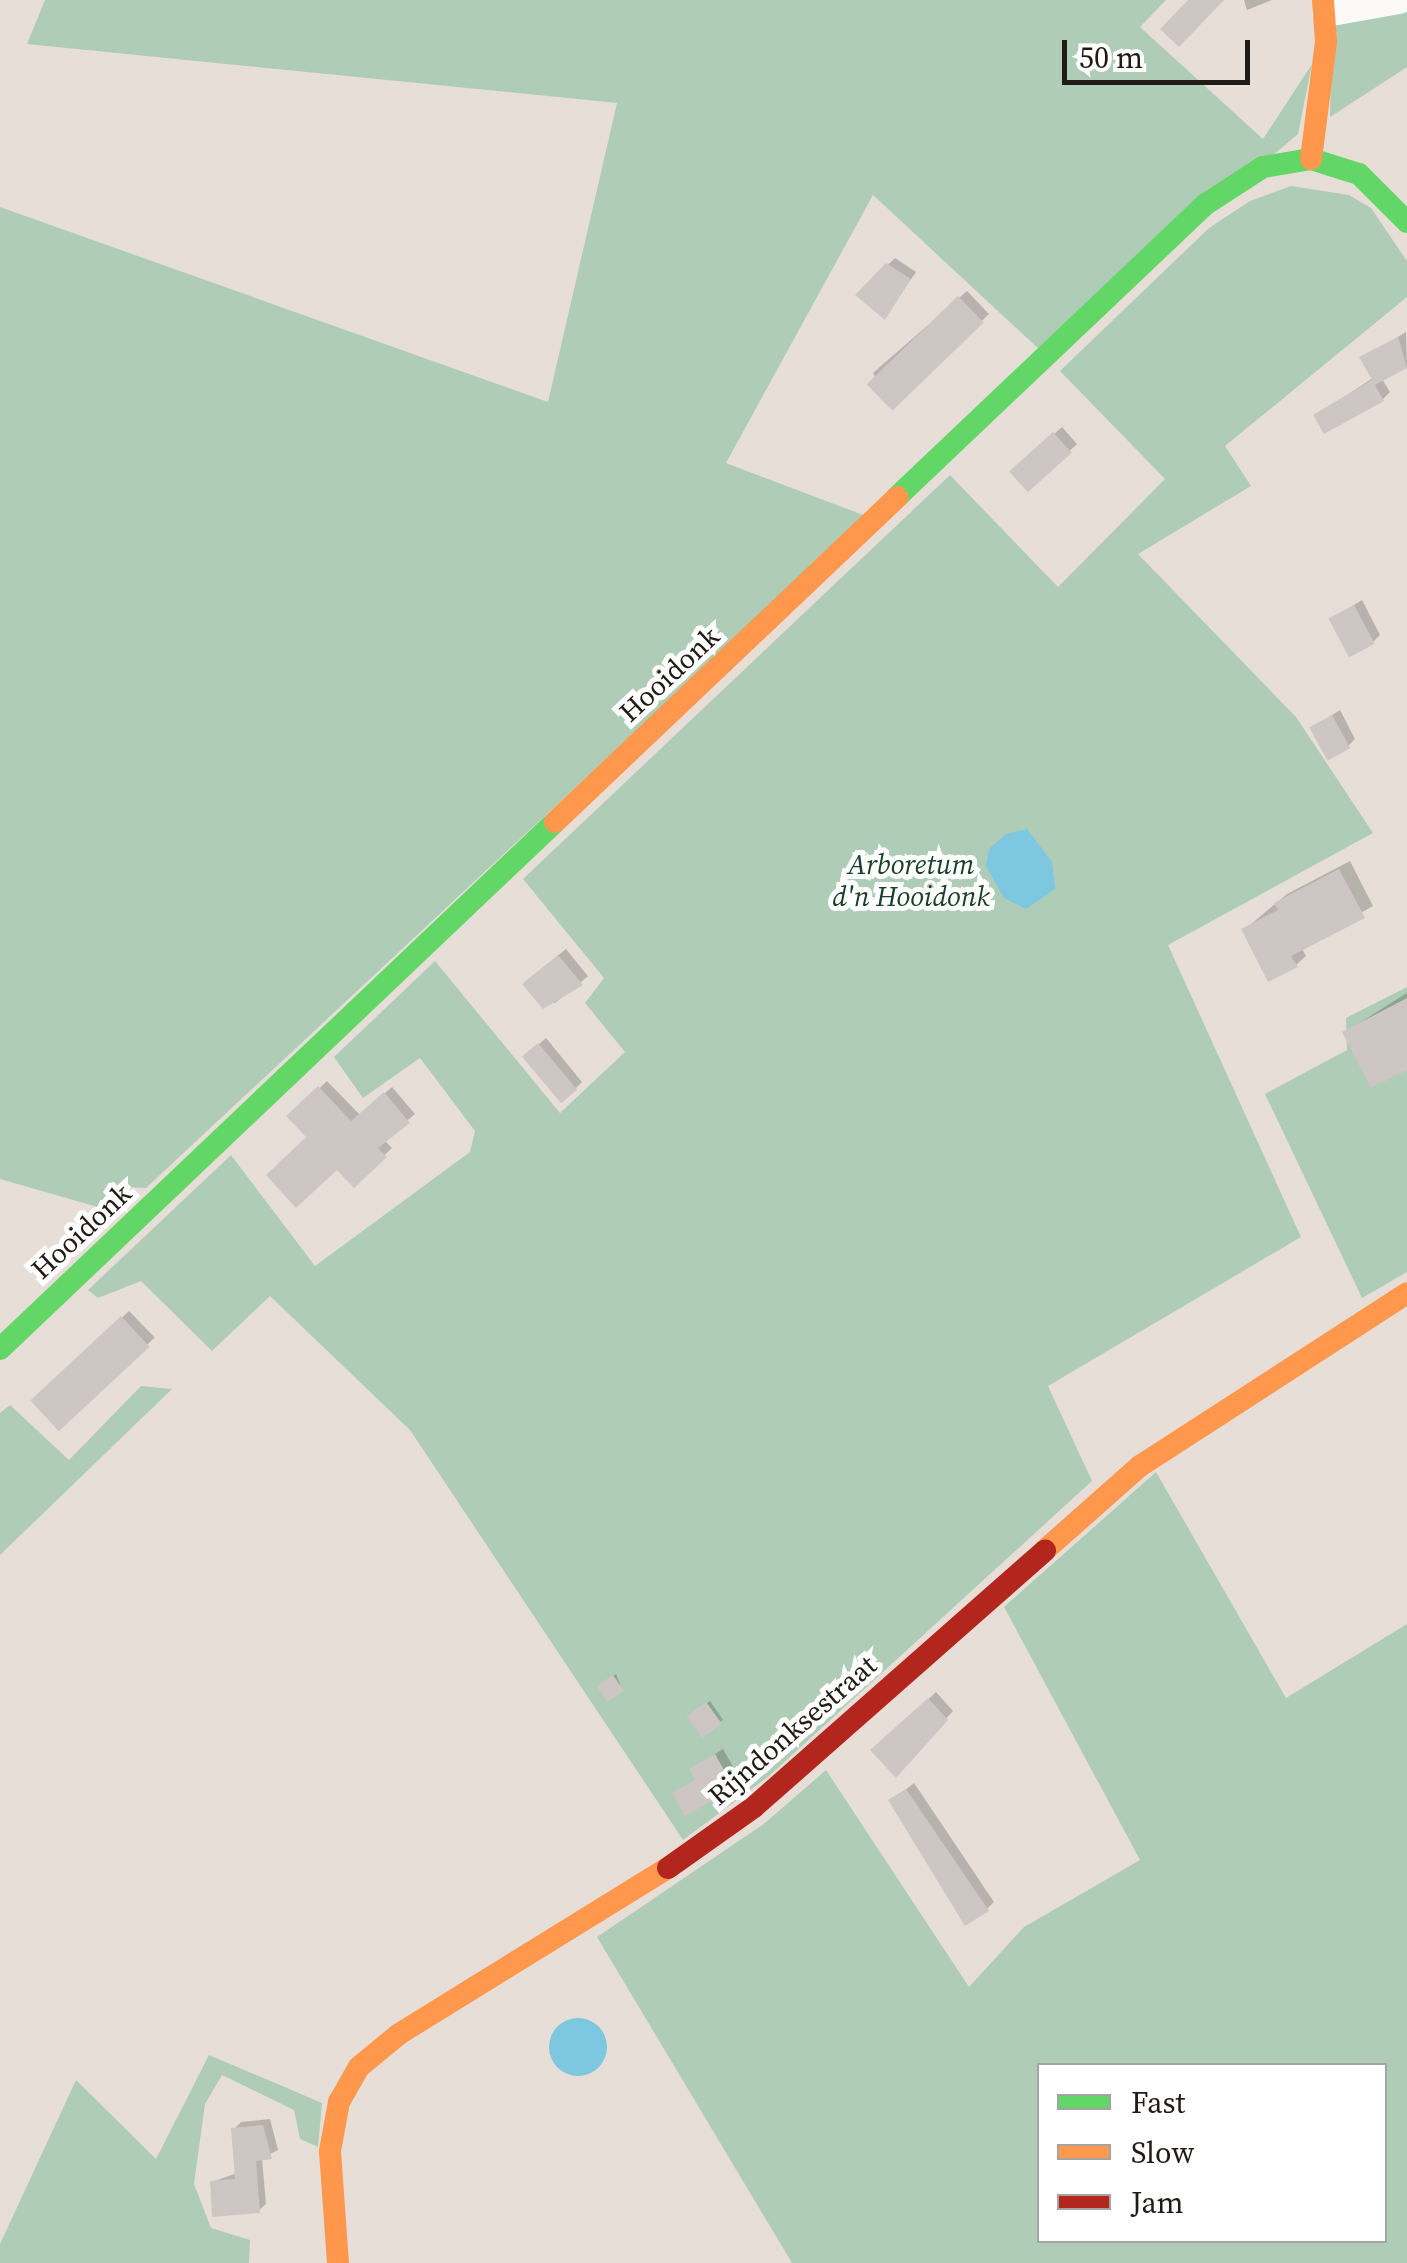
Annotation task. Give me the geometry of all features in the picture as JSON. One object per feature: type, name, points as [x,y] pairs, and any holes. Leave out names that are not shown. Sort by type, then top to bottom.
[{"type":"street","points":[[1311,158],[1324,7],[1399,0]]},
{"type":"street","name":"Hooidonk","points":[[0,1349],[1206,204],[1263,166],[1311,158],[1359,174],[1407,222]]},
{"type":"street","name":"Rijndonksestraat","points":[[338,2263],[330,2151],[340,2102],[359,2067],[399,2034],[673,1865],[754,1808],[1140,1466],[1407,1292]]},
{"type":"green space","points":[[45,0],[1166,0],[1140,27],[1263,139],[1312,64],[1298,134],[1041,351],[873,195],[726,463],[866,516],[146,1188],[124,1187],[101,1208],[0,1179],[0,207],[548,402],[617,103],[27,44]]},
{"type":"green space","points":[[1333,0],[1407,0],[1407,67],[1330,117]]},
{"type":"green space","name":"Arboretum d'n Hooidonk","points":[[1291,186],[1349,195],[1371,208],[1407,261],[1407,297],[1225,446],[1251,486],[1138,554],[1296,717],[1373,833],[1168,945],[1301,1237],[1048,1386],[1092,1481],[769,1776],[683,1840],[410,1430],[270,1296],[212,1351],[141,1281],[98,1298],[88,1290],[231,1155],[315,1266],[470,1152],[475,1131],[420,1058],[363,1098],[334,1057],[435,961],[560,1113],[625,1052],[585,1003],[604,978],[523,879],[950,475],[1058,587],[1165,479],[1060,371],[1209,228],[1250,201]]},
{"type":"green space","points":[[1407,987],[1407,1272],[1362,1298],[1265,1094],[1347,1050],[1346,1018]]},
{"type":"green space","points":[[141,1386],[172,1389],[0,1555],[0,1413],[10,1405],[69,1460]]},
{"type":"green space","points":[[1156,1472],[1286,1698],[1407,1624],[1407,2263],[792,2263],[597,1937],[765,1823],[826,1770],[969,1987],[1024,1927],[1140,1860],[1004,1607]]},
{"type":"green space","points":[[209,2055],[322,2103],[318,2147],[300,2139],[294,2110],[222,2075],[205,2104],[194,2184],[211,2228],[250,2240],[249,2263],[0,2263],[0,2244],[76,2080],[156,2159]]},
{"type":"water","points":[[1027,829],[1052,862],[1055,889],[1026,909],[1004,898],[986,866],[989,849],[1006,834]]},
{"type":"water","points":[[578,2018],[599,2026],[607,2047],[599,2068],[578,2076],[557,2068],[549,2047],[557,2026]]},
{"type":"building","points":[[1188,0],[1224,0],[1179,47],[1160,29]]},
{"type":"building","points":[[886,263],[911,279],[885,320],[855,295]]},
{"type":"building","points":[[958,296],[984,323],[892,411],[867,384]]},
{"type":"building","points":[[1398,337],[1407,368],[1375,385],[1384,401],[1324,434],[1313,415],[1372,380],[1359,357]]},
{"type":"building","points":[[1053,432],[1072,453],[1028,492],[1009,471]]},
{"type":"building","points":[[1354,605],[1375,644],[1349,657],[1328,619]]},
{"type":"building","points":[[1332,715],[1350,748],[1328,761],[1309,728]]},
{"type":"building","points":[[1339,869],[1365,918],[1291,956],[1298,967],[1268,982],[1241,929],[1278,910],[1274,903]]},
{"type":"building","points":[[558,955],[583,985],[543,1009],[522,984]]},
{"type":"building","points":[[1407,998],[1407,1070],[1371,1088],[1342,1032]]},
{"type":"building","points":[[538,1043],[577,1090],[561,1103],[522,1056]]},
{"type":"building","points":[[318,1086],[351,1121],[384,1092],[410,1123],[378,1148],[387,1157],[354,1188],[337,1170],[296,1208],[266,1175],[306,1137],[286,1116]]},
{"type":"building","points":[[121,1316],[150,1347],[59,1431],[30,1401]]},
{"type":"building","points":[[613,1675],[624,1691],[608,1702],[597,1686]]},
{"type":"building","points":[[928,1698],[948,1720],[896,1778],[870,1750]]},
{"type":"building","points":[[706,1702],[722,1724],[702,1738],[687,1716]]},
{"type":"building","points":[[715,1754],[734,1788],[685,1816],[672,1793],[695,1780],[689,1769]]},
{"type":"building","points":[[906,1789],[989,1911],[965,1926],[888,1800]]},
{"type":"building","points":[[263,2125],[272,2159],[256,2161],[260,2213],[212,2217],[210,2181],[235,2179],[231,2128]]},
{"type":"traffic: fast","points":[[897,497],[1206,204],[1263,167],[1311,159],[1359,174],[1407,222]]},
{"type":"traffic: fast","points":[[0,1349],[555,822]]},
{"type":"traffic: slow","points":[[1311,159],[1326,42],[1323,0]]},
{"type":"traffic: slow","points":[[555,822],[897,497]]},
{"type":"traffic: slow","points":[[1045,1550],[1140,1466],[1407,1293]]},
{"type":"traffic: slow","points":[[338,2263],[330,2151],[339,2102],[359,2067],[399,2034],[668,1868]]},
{"type":"traffic: jam","points":[[668,1868],[754,1807],[1045,1550]]}]
